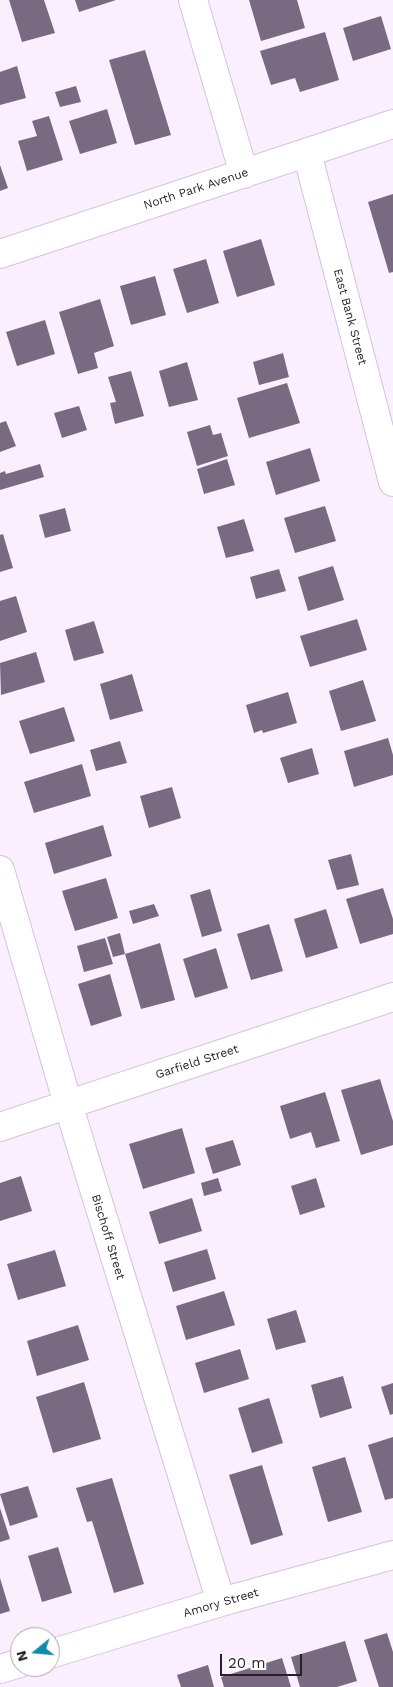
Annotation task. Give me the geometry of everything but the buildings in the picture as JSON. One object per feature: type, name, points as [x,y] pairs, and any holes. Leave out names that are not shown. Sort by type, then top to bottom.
[{"type":"street","points":[[194,0],[244,174]]},
{"type":"street","name":"North Park Avenue","points":[[0,254],[393,124]]},
{"type":"street","name":"East Bank Street","points":[[307,153],[393,482]]},
{"type":"street","name":"Bischoff Street","points":[[0,870],[68,1104],[221,1602]]},
{"type":"street","name":"Garfield Street","points":[[0,1127],[393,997]]},
{"type":"street","name":"Amory Street","points":[[60,1651],[221,1602],[393,1555]]}]
